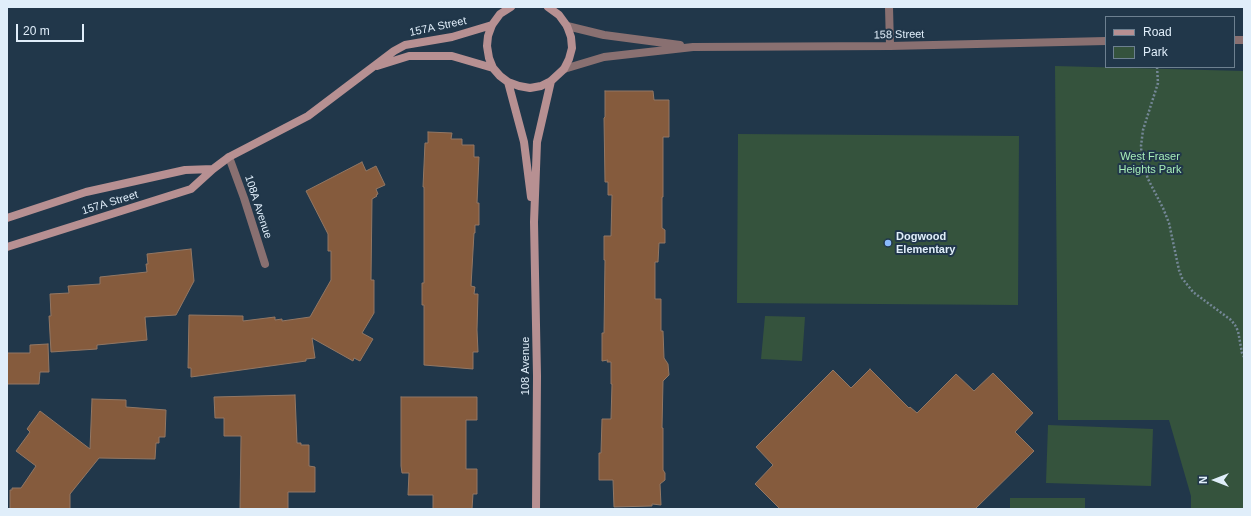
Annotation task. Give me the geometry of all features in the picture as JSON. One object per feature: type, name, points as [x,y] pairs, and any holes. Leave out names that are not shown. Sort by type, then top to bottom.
[{"type":"street","points":[[511,7],[500,14],[492,25],[488,36],[487,46],[489,58],[493,68],[508,82],[530,88],[541,86],[552,81],[564,69],[572,48],[571,37],[567,26],[559,15],[548,7]]},
{"type":"street","points":[[889,7],[890,46]]},
{"type":"street","name":"157A Street","points":[[7,247],[191,189],[212,169],[229,157],[308,116],[394,51],[405,46],[452,37],[492,25]]},
{"type":"street","name":"158 Street","points":[[567,26],[604,35],[693,47]]},
{"type":"street","name":"158 Street","points":[[564,69],[604,57],[693,47],[890,46],[1105,41]]},
{"type":"street","name":"157A Street","points":[[370,68],[409,56],[452,56],[493,68]]},
{"type":"street","name":"108 Avenue","points":[[536,509],[537,376],[534,222],[537,142],[552,81]]},
{"type":"street","name":"108 Avenue","points":[[508,82],[524,142],[534,222]]},
{"type":"street","name":"108A Avenue","points":[[229,157],[244,198],[264,264]]},
{"type":"street","name":"157A Street","points":[[7,218],[86,192],[185,170],[212,169]]},
{"type":"path","points":[[1157,68],[1158,83],[1143,130],[1141,146],[1142,161],[1148,179],[1169,223],[1178,270],[1182,278],[1193,292],[1235,325],[1238,331],[1244,357]]},
{"type":"green space","name":"West Fraser Heights Park","points":[[1055,66],[1244,71],[1244,509],[1191,509],[1191,496],[1169,420],[1058,420]]},
{"type":"green space","points":[[738,134],[1019,136],[1018,305],[737,303]]},
{"type":"green space","points":[[765,316],[805,317],[802,361],[761,359]]},
{"type":"green space","points":[[1048,425],[1153,429],[1151,486],[1046,483]]},
{"type":"green space","points":[[1010,498],[1085,498],[1085,509],[1010,509]]},
{"type":"building","points":[[605,91],[653,91],[654,100],[669,100],[669,137],[663,137],[662,228],[665,230],[665,243],[659,243],[658,262],[655,262],[655,299],[661,299],[661,331],[663,331],[664,358],[668,364],[669,375],[663,381],[662,428],[663,470],[665,473],[665,480],[660,484],[661,505],[652,504],[652,506],[614,507],[613,480],[599,480],[599,453],[601,453],[602,419],[611,419],[612,384],[611,362],[607,362],[608,360],[602,361],[602,333],[604,333],[604,236],[611,236],[612,195],[608,195],[608,182],[605,182]]},
{"type":"building","points":[[428,132],[452,133],[451,139],[462,139],[462,145],[474,145],[474,157],[479,157],[477,203],[479,203],[479,225],[475,225],[471,286],[475,287],[474,294],[478,294],[478,352],[473,352],[473,369],[424,365],[424,305],[422,305],[422,283],[424,283],[423,187],[425,143],[428,143]]},
{"type":"building","points":[[362,162],[366,171],[376,166],[385,185],[376,189],[378,194],[372,199],[371,280],[374,280],[374,313],[362,333],[373,339],[360,361],[354,358],[353,361],[312,338],[315,358],[306,359],[306,361],[191,377],[191,368],[188,368],[189,315],[243,316],[243,321],[275,317],[275,320],[282,319],[282,321],[310,317],[331,280],[331,251],[328,251],[328,234],[306,191]]},
{"type":"building","points":[[191,249],[194,281],[176,315],[145,317],[147,340],[97,345],[97,349],[51,352],[49,316],[51,316],[50,294],[69,293],[68,286],[100,284],[100,277],[147,272],[147,254]]},
{"type":"building","points":[[48,344],[49,372],[40,372],[39,384],[7,384],[7,353],[30,353],[30,345]]},
{"type":"building","points":[[870,369],[909,408],[910,407],[917,413],[956,374],[974,391],[993,373],[1033,413],[1015,432],[1034,451],[975,509],[780,509],[755,484],[773,465],[756,447],[833,370],[851,388]]},
{"type":"building","points":[[295,395],[297,443],[301,443],[301,445],[309,445],[309,466],[315,467],[315,492],[288,492],[288,509],[240,509],[241,436],[224,436],[224,418],[215,418],[214,397]]},
{"type":"building","points":[[401,397],[477,397],[477,420],[466,420],[466,469],[477,469],[477,494],[473,494],[472,509],[433,509],[433,495],[408,495],[409,473],[402,473],[401,466]]},
{"type":"building","points":[[92,399],[126,400],[126,407],[166,410],[165,437],[159,437],[159,443],[156,443],[155,459],[99,458],[70,494],[70,509],[10,509],[10,490],[12,490],[12,488],[21,488],[36,466],[16,451],[30,432],[27,429],[40,411],[90,449]]},
{"type":"place","name":"Dogwood Elementary","points":[[888,243]]}]
